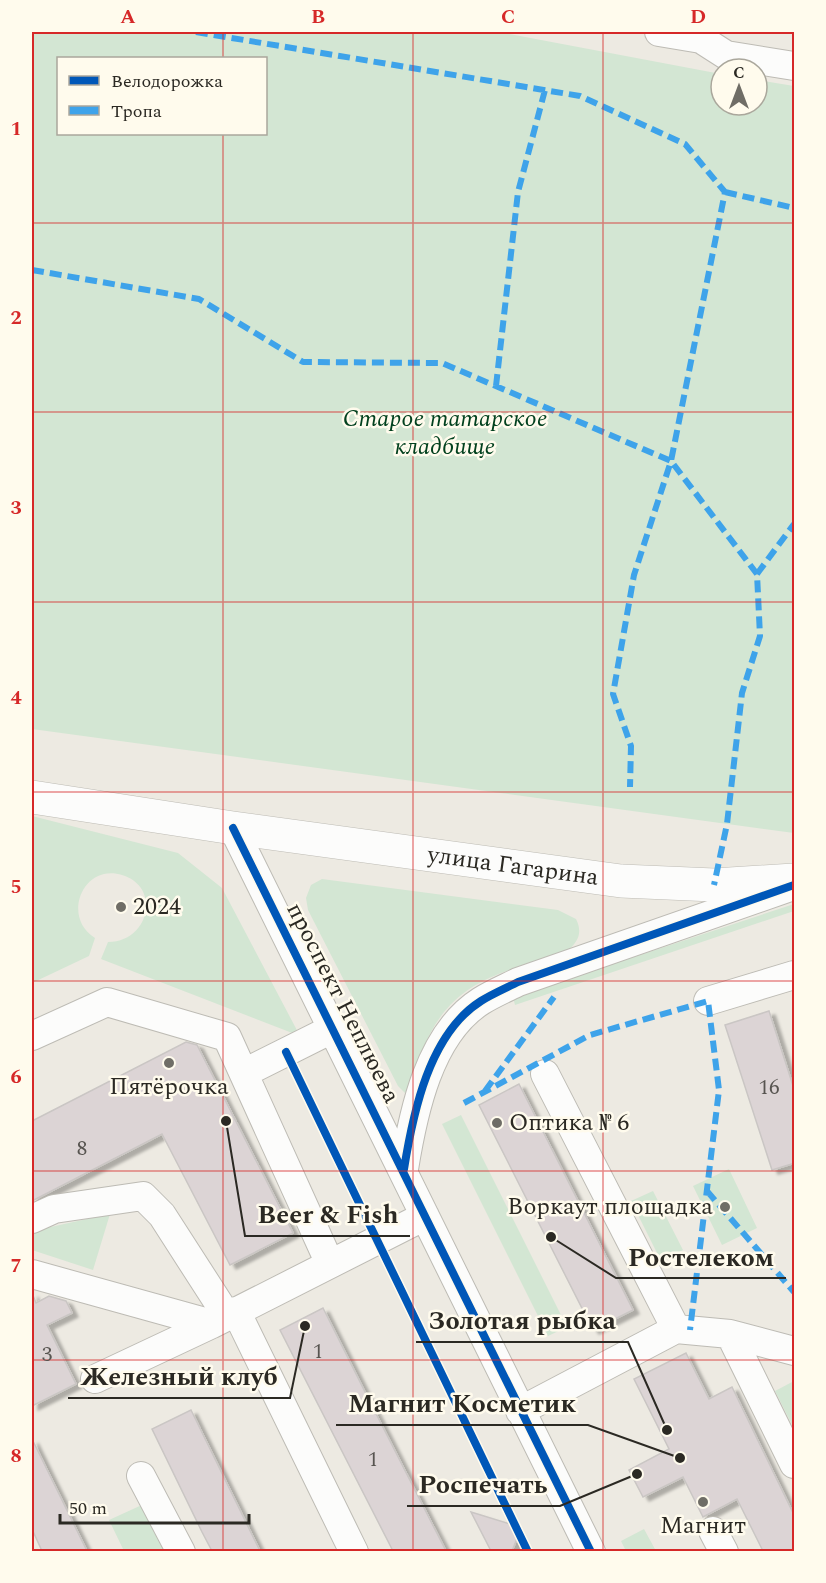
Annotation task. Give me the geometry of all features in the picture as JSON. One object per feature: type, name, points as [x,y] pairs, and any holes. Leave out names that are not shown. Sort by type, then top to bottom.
[{"type":"main road","name":"улица Гагарина","points":[[32,797],[233,828],[621,881],[714,885],[795,880]]},
{"type":"street","points":[[659,32],[700,35],[726,55],[795,66]]},
{"type":"street","name":"проспект Неплюева","points":[[233,828],[404,1169],[520,1411],[591,1551]]},
{"type":"street","points":[[404,1169],[412,1118],[429,1068],[458,1021],[480,1001],[518,982],[795,885]]},
{"type":"street","points":[[708,1001],[795,975]]},
{"type":"street","points":[[32,1036],[107,1002],[227,1037],[330,1264]]},
{"type":"street","points":[[244,1073],[334,1028]]},
{"type":"street","points":[[545,1074],[676,1329]]},
{"type":"street","points":[[32,1219],[54,1209],[143,1196],[162,1215],[225,1317],[354,1551]]},
{"type":"street","points":[[95,1379],[225,1317],[425,1216]]},
{"type":"street","points":[[34,1278],[225,1317]]},
{"type":"street","points":[[520,1411],[676,1329],[730,1334],[795,1351]]},
{"type":"street","points":[[730,1334],[795,1464]]},
{"type":"street","points":[[141,1476],[181,1551]]},
{"type":"green space","name":"Старое татарское кладбище","points":[[32,32],[499,32],[709,72],[709,117],[769,117],[769,82],[794,86],[794,833],[32,729]]},
{"type":"green space","points":[[32,816],[178,853],[222,888],[300,1036],[101,959],[108,942],[122,940],[133,933],[141,924],[145,913],[146,901],[142,891],[135,881],[122,875],[108,873],[97,877],[87,884],[81,894],[78,906],[79,918],[85,929],[95,938],[89,956],[32,983]]},
{"type":"green space","points":[[322,879],[558,910],[576,919],[579,933],[577,941],[567,951],[486,980],[469,989],[454,1002],[440,1018],[428,1038],[405,1093],[398,1086],[308,910],[306,898],[311,885]]},
{"type":"green space","points":[[794,904],[794,911],[515,1005],[513,997]]},
{"type":"green space","points":[[461,1115],[567,1327],[548,1336],[442,1124]]},
{"type":"green space","name":"Воркаут площадка","points":[[729,1169],[757,1228],[722,1245],[693,1186]]},
{"type":"green space","points":[[653,1191],[683,1250],[661,1261],[631,1201]]},
{"type":"green space","points":[[110,1214],[93,1270],[32,1250],[32,1231]]},
{"type":"green space","points":[[794,1381],[794,1429],[775,1391]]},
{"type":"green space","points":[[144,1504],[166,1551],[124,1551],[109,1520]]},
{"type":"green space","points":[[644,1529],[656,1551],[626,1551],[621,1541]]},
{"type":"building","points":[[769,1011],[795,1092],[795,1163],[772,1170],[725,1025]]},
{"type":"building","points":[[186,1042],[197,1045],[293,1233],[230,1265],[162,1134],[32,1201],[32,1121]]},
{"type":"building","points":[[519,1084],[633,1310],[593,1330],[479,1105]]},
{"type":"building","points":[[32,1293],[36,1303],[49,1296],[66,1301],[72,1313],[47,1325],[76,1384],[32,1406]]},
{"type":"building","points":[[323,1308],[446,1551],[393,1551],[280,1330]]},
{"type":"building","points":[[686,1353],[709,1399],[732,1387],[795,1517],[795,1551],[763,1551],[737,1499],[703,1517],[683,1477],[643,1497],[629,1470],[669,1449],[634,1379]]},
{"type":"building","points":[[191,1410],[260,1551],[212,1551],[202,1532],[152,1429]]},
{"type":"building","points":[[32,1439],[87,1551],[42,1551],[32,1529]]},
{"type":"building","points":[[471,1512],[513,1525],[518,1536],[512,1551],[491,1551]]},
{"type":"marked path","points":[[196,32],[580,96],[685,144],[725,192],[671,461],[757,574],[760,636],[742,693],[727,824],[714,885]]},
{"type":"marked path","points":[[496,386],[518,192],[545,90]]},
{"type":"marked path","points":[[725,192],[794,208]]},
{"type":"marked path","points":[[32,270],[199,299],[303,362],[442,363],[671,461],[634,575],[613,694],[631,746],[630,787]]},
{"type":"marked path","points":[[757,574],[794,524]]},
{"type":"marked path","points":[[485,1091],[554,997]]},
{"type":"marked path","points":[[464,1103],[590,1035],[708,1001],[719,1090],[690,1330]]},
{"type":"marked path","points":[[707,1191],[794,1292]]},
{"type":"cycle path","points":[[233,828],[591,1552]]},
{"type":"cycle path","points":[[404,1169],[419,1100],[436,1054],[448,1033],[463,1015],[481,1001],[518,982],[794,885]]},
{"type":"cycle path","points":[[286,1052],[528,1552]]},
{"type":"place","name":"2024","points":[[121,907]]},
{"type":"place","name":"Пятёрочка","points":[[169,1063]]},
{"type":"place","name":"Beer & Fish","points":[[226,1121]]},
{"type":"place","name":"Оптика № 6","points":[[497,1123]]},
{"type":"place","name":"Воркаут площадка","points":[[725,1207]]},
{"type":"place","name":"Ростелеком","points":[[551,1237]]},
{"type":"place","name":"Железный клуб","points":[[305,1326]]},
{"type":"place","name":"Золотая рыбка","points":[[667,1430]]},
{"type":"place","name":"Магнит Косметик","points":[[680,1458]]},
{"type":"place","name":"Роспечать","points":[[637,1474]]},
{"type":"place","name":"Магнит","points":[[703,1502]]}]
